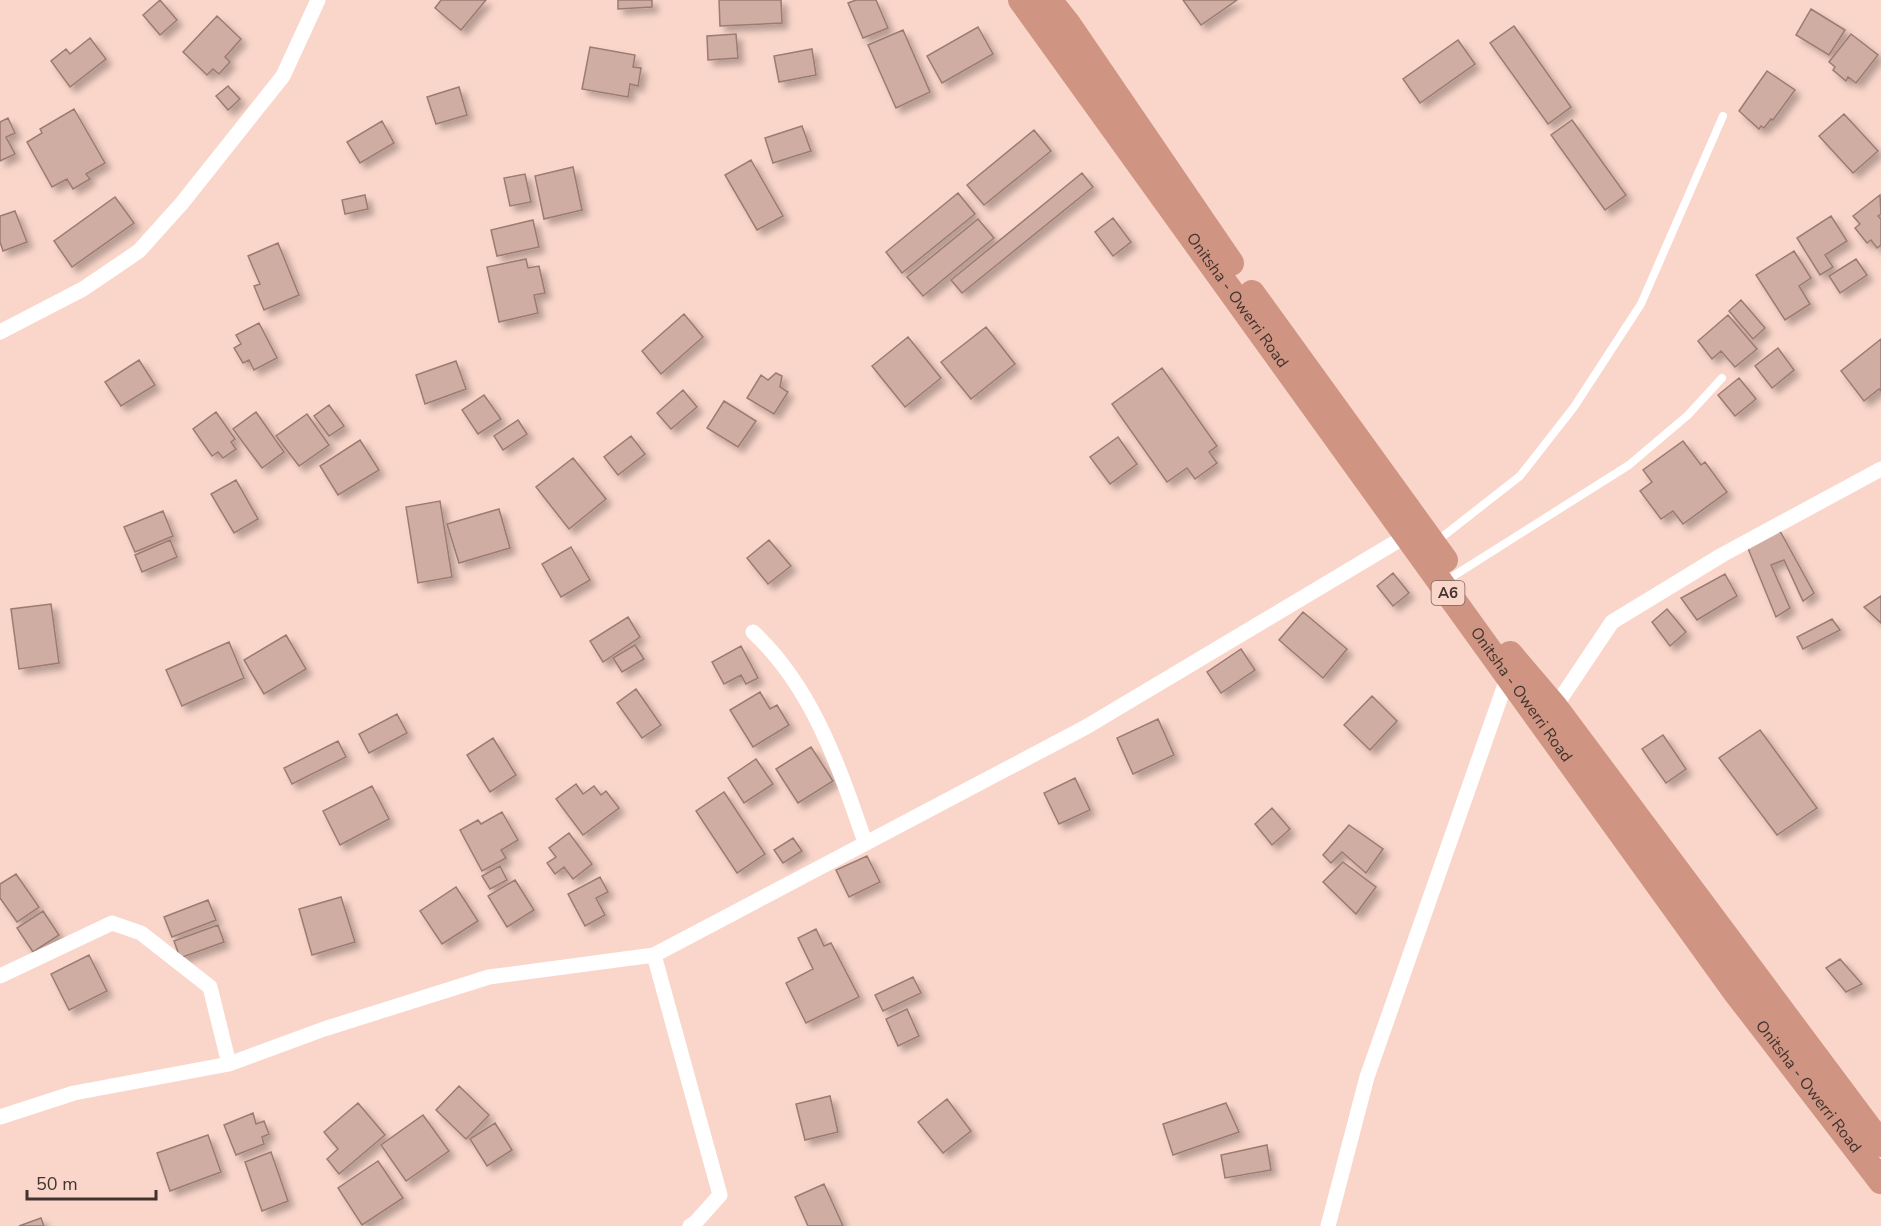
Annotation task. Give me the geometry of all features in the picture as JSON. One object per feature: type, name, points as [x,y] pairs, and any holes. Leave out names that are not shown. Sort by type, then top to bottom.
[{"type":"highway","name":"Onitsha - Owerri Road","points":[[1022,0],[1734,990],[1881,1181]]},
{"type":"highway","name":"Onitsha - Owerri Road","points":[[1049,0],[1068,24],[1232,264],[1434,544],[1510,655],[1555,707],[1881,1144]]},
{"type":"street","points":[[0,332],[83,289],[139,251],[183,203],[283,76],[318,0]]},
{"type":"street","points":[[1555,707],[1612,622],[1722,555],[1881,469]]},
{"type":"street","points":[[0,1117],[74,1094],[229,1064],[324,1029],[489,977],[654,955],[1086,727],[1406,536]]},
{"type":"street","points":[[753,632],[770,648],[801,691],[837,760],[865,842]]},
{"type":"street","points":[[1328,1226],[1367,1077],[1508,676]]},
{"type":"street","points":[[0,976],[112,923],[141,933],[210,987],[229,1064]]},
{"type":"street","points":[[654,955],[720,1195],[690,1226]]},
{"type":"lane","points":[[1434,544],[1520,476],[1574,407],[1641,304],[1723,116]]},
{"type":"lane","points":[[1455,575],[1629,465],[1688,415],[1722,378]]},
{"type":"building","points":[[160,0],[177,20],[160,35],[143,15]]},
{"type":"building","points":[[441,0],[486,0],[461,30],[435,8]]},
{"type":"building","points":[[618,0],[652,0],[652,7],[618,9]]},
{"type":"building","points":[[719,0],[781,0],[782,23],[720,26]]},
{"type":"building","points":[[856,0],[876,0],[888,28],[863,38],[848,3]]},
{"type":"building","points":[[1183,0],[1237,0],[1201,25]]},
{"type":"building","points":[[1811,9],[1845,30],[1829,55],[1796,35]]},
{"type":"building","points":[[217,16],[241,39],[225,57],[230,62],[219,74],[213,69],[207,75],[183,52]]},
{"type":"building","points":[[1514,26],[1571,107],[1548,124],[1490,43]]},
{"type":"building","points":[[978,27],[993,54],[942,83],[927,56]]},
{"type":"building","points":[[903,30],[930,92],[896,108],[868,45]]},
{"type":"building","points":[[736,34],[738,58],[708,60],[707,36]]},
{"type":"building","points":[[1851,34],[1878,55],[1856,83],[1848,77],[1846,81],[1833,70],[1835,67],[1829,62]]},
{"type":"building","points":[[90,38],[106,59],[70,87],[51,61],[66,49],[70,54]]},
{"type":"building","points":[[1458,40],[1475,64],[1420,103],[1403,79]]},
{"type":"building","points":[[590,47],[635,55],[633,67],[641,68],[638,86],[630,84],[628,97],[582,89]]},
{"type":"building","points":[[812,49],[816,75],[779,82],[774,56]]},
{"type":"building","points":[[1767,71],[1795,90],[1773,120],[1771,119],[1764,128],[1761,126],[1759,129],[1739,111]]},
{"type":"building","points":[[228,86],[240,99],[228,110],[216,96]]},
{"type":"building","points":[[459,87],[467,115],[436,124],[427,97]]},
{"type":"building","points":[[74,109],[105,163],[86,174],[90,179],[73,189],[67,179],[52,187],[27,142],[42,133],[40,129]]},
{"type":"building","points":[[1844,114],[1878,151],[1853,173],[1819,136]]},
{"type":"building","points":[[8,118],[15,133],[6,137],[15,154],[0,161],[0,122]]},
{"type":"building","points":[[1572,120],[1626,195],[1605,210],[1551,135]]},
{"type":"building","points":[[382,121],[394,143],[360,163],[347,142]]},
{"type":"building","points":[[802,126],[811,151],[773,163],[765,138]]},
{"type":"building","points":[[1034,130],[1051,151],[984,205],[967,185]]},
{"type":"building","points":[[751,160],[783,216],[757,230],[725,175]]},
{"type":"building","points":[[573,167],[582,210],[544,219],[535,176]]},
{"type":"building","points":[[1082,173],[1093,187],[962,293],[951,280]]},
{"type":"building","points":[[525,174],[531,202],[510,206],[504,178]]},
{"type":"building","points":[[958,193],[975,214],[902,273],[886,252]]},
{"type":"building","points":[[365,195],[368,209],[345,214],[342,200]]},
{"type":"building","points":[[1880,195],[1881,214],[1878,216],[1881,219],[1881,245],[1877,248],[1871,240],[1867,243],[1855,228],[1860,224],[1853,216]]},
{"type":"building","points":[[115,197],[134,223],[72,267],[54,241]]},
{"type":"building","points":[[15,211],[27,242],[3,251],[0,242],[0,216]]},
{"type":"building","points":[[1831,216],[1847,241],[1825,255],[1833,267],[1820,275],[1797,238]]},
{"type":"building","points":[[1113,218],[1131,242],[1113,256],[1095,232]]},
{"type":"building","points":[[978,219],[994,238],[923,296],[907,277]]},
{"type":"building","points":[[533,220],[539,247],[497,256],[491,230]]},
{"type":"building","points":[[278,243],[299,295],[264,310],[254,286],[260,284],[248,256]]},
{"type":"building","points":[[1794,251],[1811,278],[1799,286],[1810,304],[1785,320],[1756,275]]},
{"type":"building","points":[[526,259],[528,268],[539,266],[545,293],[534,295],[538,313],[499,322],[487,267]]},
{"type":"building","points":[[1856,259],[1867,275],[1840,293],[1829,276]]},
{"type":"building","points":[[1741,300],[1765,328],[1753,339],[1729,311]]},
{"type":"building","points":[[684,314],[703,337],[661,374],[642,351]]},
{"type":"building","points":[[1728,315],[1757,349],[1735,367],[1721,351],[1712,359],[1698,341]]},
{"type":"building","points":[[259,323],[277,358],[254,370],[249,360],[243,363],[234,348],[241,344],[236,335]]},
{"type":"building","points":[[986,327],[1015,364],[971,399],[941,362]]},
{"type":"building","points":[[908,337],[941,378],[905,407],[872,366]]},
{"type":"building","points":[[1881,339],[1881,391],[1879,389],[1864,401],[1841,371]]},
{"type":"building","points":[[1778,348],[1794,370],[1772,388],[1755,366]]},
{"type":"building","points":[[139,360],[155,385],[121,406],[105,382]]},
{"type":"building","points":[[456,361],[466,389],[425,404],[416,375]]},
{"type":"building","points":[[1162,368],[1217,446],[1209,452],[1217,463],[1195,479],[1187,468],[1167,482],[1112,404]]},
{"type":"building","points":[[776,373],[782,376],[780,387],[788,392],[774,414],[747,398],[761,375],[768,380]]},
{"type":"building","points":[[1739,378],[1756,399],[1735,416],[1718,395]]},
{"type":"building","points":[[683,390],[697,407],[671,429],[657,413]]},
{"type":"building","points":[[484,395],[501,419],[478,434],[462,410]]},
{"type":"building","points":[[724,401],[756,421],[738,447],[707,428]]},
{"type":"building","points":[[329,405],[344,426],[329,436],[314,416]]},
{"type":"building","points":[[216,412],[235,439],[231,442],[236,449],[223,458],[218,452],[212,456],[193,429]]},
{"type":"building","points":[[256,412],[284,452],[262,468],[233,429]]},
{"type":"building","points":[[307,414],[329,445],[299,466],[276,436]]},
{"type":"building","points":[[518,420],[527,434],[503,450],[494,436]]},
{"type":"building","points":[[631,436],[645,454],[618,475],[604,457]]},
{"type":"building","points":[[1118,437],[1137,464],[1110,484],[1090,457]]},
{"type":"building","points":[[360,440],[379,470],[338,495],[320,466]]},
{"type":"building","points":[[1683,441],[1701,465],[1705,462],[1727,492],[1683,524],[1673,511],[1661,519],[1640,491],[1652,482],[1643,470]]},
{"type":"building","points":[[573,458],[606,499],[569,529],[536,487]]},
{"type":"building","points":[[236,480],[258,519],[234,533],[211,494]]},
{"type":"building","points":[[440,501],[452,577],[418,583],[406,507]]},
{"type":"building","points":[[499,509],[510,548],[459,563],[447,524]]},
{"type":"building","points":[[163,511],[173,536],[135,552],[124,527]]},
{"type":"building","points":[[1780,531],[1814,593],[1803,601],[1784,560],[1771,565],[1790,608],[1776,617],[1747,546]]},
{"type":"building","points":[[170,540],[177,557],[142,572],[135,555]]},
{"type":"building","points":[[769,540],[791,566],[768,584],[747,558]]},
{"type":"building","points":[[571,547],[590,580],[561,597],[542,564]]},
{"type":"building","points":[[1393,573],[1409,593],[1393,606],[1377,586]]},
{"type":"building","points":[[1725,574],[1737,596],[1697,620],[1681,598]]},
{"type":"building","points":[[1881,596],[1881,623],[1864,607]]},
{"type":"building","points":[[51,604],[59,663],[19,669],[11,609]]},
{"type":"building","points":[[1667,609],[1686,632],[1670,646],[1652,622]]},
{"type":"building","points":[[1303,612],[1347,649],[1323,678],[1279,640]]},
{"type":"building","points":[[628,617],[640,637],[603,662],[590,641]]},
{"type":"building","points":[[1832,619],[1840,630],[1803,649],[1797,637]]},
{"type":"building","points":[[286,635],[306,669],[264,694],[244,660]]},
{"type":"building","points":[[229,642],[244,678],[182,706],[166,670]]},
{"type":"building","points":[[635,645],[644,659],[622,672],[613,658]]},
{"type":"building","points":[[741,646],[758,678],[746,684],[741,675],[724,684],[712,662]]},
{"type":"building","points":[[1241,649],[1255,670],[1221,693],[1207,672]]},
{"type":"building","points":[[636,689],[661,725],[642,738],[617,703]]},
{"type":"building","points":[[760,692],[770,709],[777,705],[789,725],[753,747],[730,710]]},
{"type":"building","points":[[1372,696],[1397,721],[1370,750],[1344,725]]},
{"type":"building","points":[[397,714],[407,733],[369,753],[359,734]]},
{"type":"building","points":[[1158,719],[1174,755],[1133,774],[1117,738]]},
{"type":"building","points":[[1760,730],[1817,808],[1777,835],[1719,758]]},
{"type":"building","points":[[1663,735],[1686,769],[1666,783],[1642,749]]},
{"type":"building","points":[[493,738],[516,775],[490,792],[467,755]]},
{"type":"building","points":[[338,741],[346,757],[292,784],[284,768]]},
{"type":"building","points":[[811,747],[833,781],[798,803],[776,769]]},
{"type":"building","points":[[756,759],[773,784],[744,803],[728,778]]},
{"type":"building","points":[[1075,778],[1090,810],[1059,824],[1044,793]]},
{"type":"building","points":[[576,784],[583,794],[594,786],[601,795],[606,791],[619,808],[583,835],[556,799]]},
{"type":"building","points":[[372,786],[389,819],[340,845],[323,811]]},
{"type":"building","points":[[724,792],[765,854],[737,873],[696,811]]},
{"type":"building","points":[[1272,808],[1290,829],[1272,845],[1255,824]]},
{"type":"building","points":[[502,812],[518,840],[501,850],[506,858],[482,871],[460,830],[478,820],[481,824]]},
{"type":"building","points":[[1349,825],[1383,849],[1366,873],[1342,852],[1331,863],[1323,855]]},
{"type":"building","points":[[569,833],[592,864],[573,879],[564,867],[555,874],[547,863],[556,857],[549,848]]},
{"type":"building","points":[[793,838],[802,851],[783,863],[774,850]]},
{"type":"building","points":[[867,856],[880,882],[849,897],[836,870]]},
{"type":"building","points":[[1343,862],[1376,887],[1356,914],[1323,882]]},
{"type":"building","points":[[500,866],[507,880],[490,889],[482,876]]},
{"type":"building","points":[[16,874],[39,907],[17,922],[0,898],[0,884]]},
{"type":"building","points":[[600,877],[608,892],[596,898],[605,915],[585,926],[568,894]]},
{"type":"building","points":[[515,880],[534,910],[507,927],[488,896]]},
{"type":"building","points":[[456,887],[478,921],[442,944],[420,911]]},
{"type":"building","points":[[341,897],[355,942],[312,955],[299,909]]},
{"type":"building","points":[[208,900],[216,920],[172,937],[164,917]]},
{"type":"building","points":[[43,911],[59,935],[33,952],[17,928]]},
{"type":"building","points":[[218,925],[224,942],[180,958],[174,941]]},
{"type":"building","points":[[816,929],[824,946],[831,943],[859,997],[806,1023],[786,983],[813,969],[798,938]]},
{"type":"building","points":[[89,955],[107,991],[69,1010],[51,974]]},
{"type":"building","points":[[1840,959],[1862,984],[1846,992],[1826,968]]},
{"type":"building","points":[[913,977],[921,993],[883,1011],[875,995]]},
{"type":"building","points":[[907,1009],[919,1036],[898,1046],[886,1019]]},
{"type":"building","points":[[459,1086],[489,1115],[466,1139],[436,1110]]},
{"type":"building","points":[[830,1096],[838,1132],[805,1140],[796,1104]]},
{"type":"building","points":[[947,1099],[971,1131],[943,1153],[918,1122]]},
{"type":"building","points":[[358,1103],[385,1135],[339,1174],[327,1159],[338,1149],[324,1132]]},
{"type":"building","points":[[1226,1103],[1239,1132],[1173,1155],[1163,1124]]},
{"type":"building","points":[[253,1113],[256,1124],[264,1121],[269,1134],[262,1137],[264,1144],[236,1155],[224,1125]]},
{"type":"building","points":[[423,1115],[449,1151],[406,1181],[381,1145]]},
{"type":"building","points":[[495,1123],[512,1150],[487,1166],[470,1139]]},
{"type":"building","points":[[208,1135],[221,1172],[170,1191],[157,1153]]},
{"type":"building","points":[[1267,1145],[1271,1170],[1225,1178],[1221,1155]]},
{"type":"building","points":[[271,1152],[288,1201],[262,1211],[245,1162]]},
{"type":"building","points":[[378,1161],[403,1198],[362,1225],[338,1188]]},
{"type":"building","points":[[824,1184],[843,1226],[808,1226],[795,1197]]},
{"type":"building","points":[[41,1218],[44,1226],[19,1226]]}]
